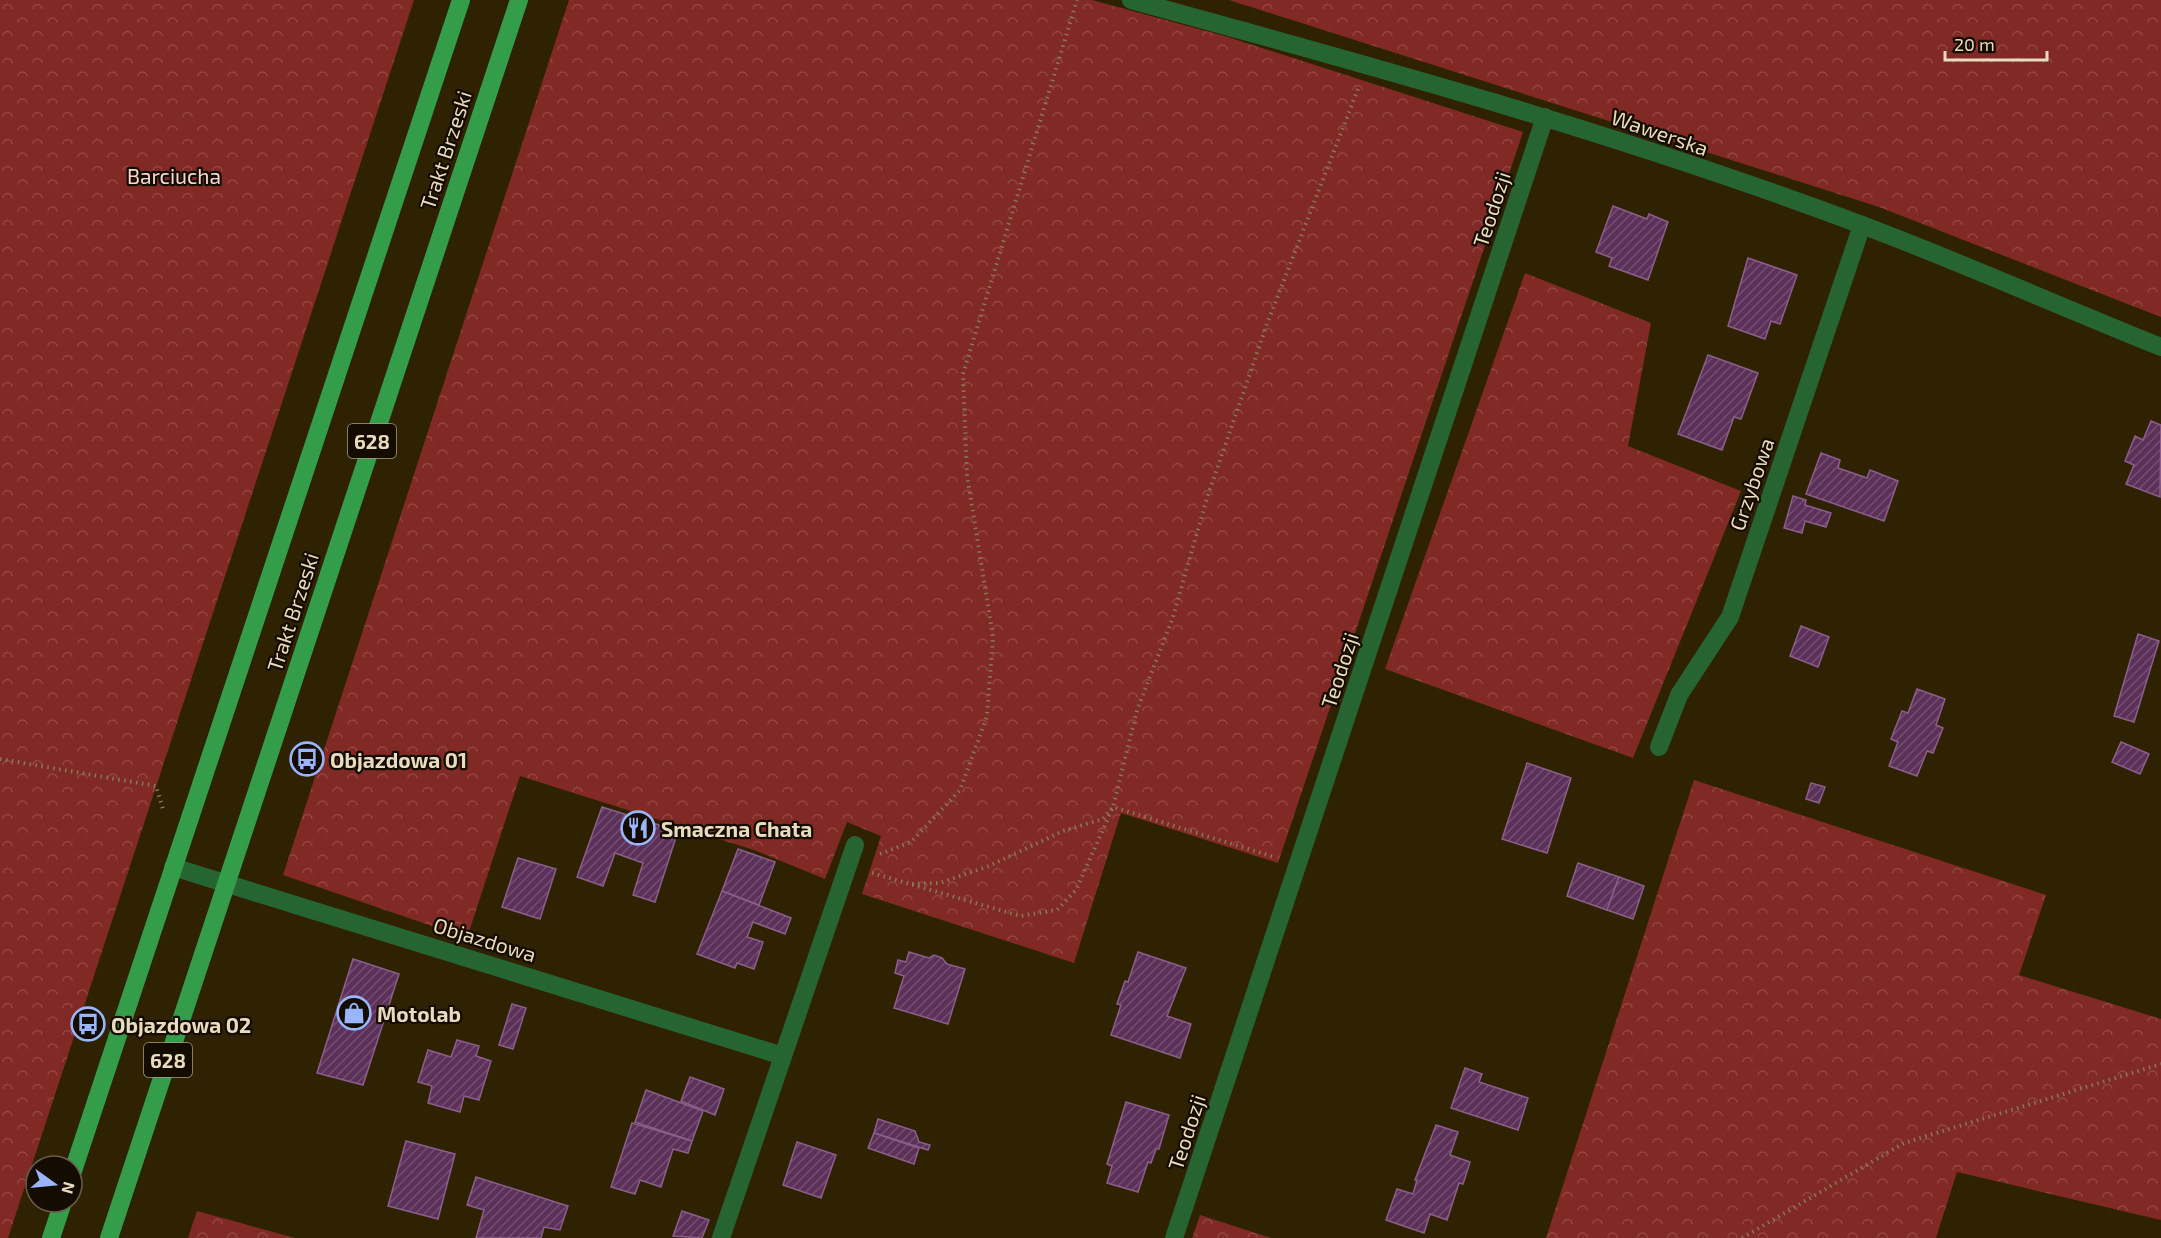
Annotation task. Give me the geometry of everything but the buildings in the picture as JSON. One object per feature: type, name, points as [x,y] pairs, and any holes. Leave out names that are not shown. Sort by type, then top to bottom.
[{"type":"main road","name":"Trakt Brzeski","points":[[79,1154],[460,0]]},
{"type":"main road","name":"Trakt Brzeski","points":[[109,1238],[519,0]]},
{"type":"main road","points":[[51,1238],[59,1214]]},
{"type":"street","name":"Wawerska","points":[[1131,0],[1368,65],[1545,117],[1862,225],[2161,347]]},
{"type":"street","name":"Teodozji","points":[[1174,1238],[1545,117]]},
{"type":"street","name":"Grzybowa","points":[[1659,747],[1679,695],[1730,617],[1862,225]]},
{"type":"street","points":[[721,1238],[855,845]]},
{"type":"street","name":"Objazdowa","points":[[173,867],[783,1056]]},
{"type":"path","points":[[848,866],[911,842],[960,790],[987,716],[993,637],[967,476],[963,374],[1077,0]]},
{"type":"path","points":[[848,866],[1020,916],[1057,910],[1076,890],[1113,807],[1137,710],[1172,620],[1207,498],[1271,313],[1368,65]]},
{"type":"path","points":[[0,759],[156,786],[166,819]]},
{"type":"path","points":[[908,884],[940,883],[989,866],[1063,831],[1102,819],[1113,807]]},
{"type":"path","points":[[1113,807],[1298,865]]},
{"type":"path","points":[[1742,1238],[1904,1143],[2161,1064]]},
{"type":"green space","name":"Barciucha","points":[[0,0],[414,0],[36,1154],[24,1154],[24,1189],[8,1238],[0,1238]]},
{"type":"green space","points":[[569,0],[1092,0],[1228,37],[1523,132],[1278,863],[1121,813],[1074,963],[862,894],[881,836],[847,822],[825,879],[754,850],[520,776],[467,938],[283,875]]},
{"type":"green space","points":[[1229,0],[2161,0],[2161,317],[1879,207]]},
{"type":"green space","points":[[1525,273],[1651,323],[1628,446],[1741,491],[1633,758],[1385,669]]},
{"type":"green space","points":[[1694,780],[2046,895],[2019,975],[2161,1019],[2161,1220],[1957,1172],[1936,1238],[1546,1238]]},
{"type":"green space","points":[[197,1211],[295,1238],[188,1238]]},
{"type":"green space","points":[[1200,1215],[1271,1238],[1192,1238]]},
{"type":"place","name":"Objazdowa 01","points":[[307,759]]},
{"type":"place","name":"Smaczna Chata","points":[[638,828]]},
{"type":"place","name":"Motolab","points":[[354,1013]]},
{"type":"place","name":"Objazdowa 02","points":[[88,1024]]}]
